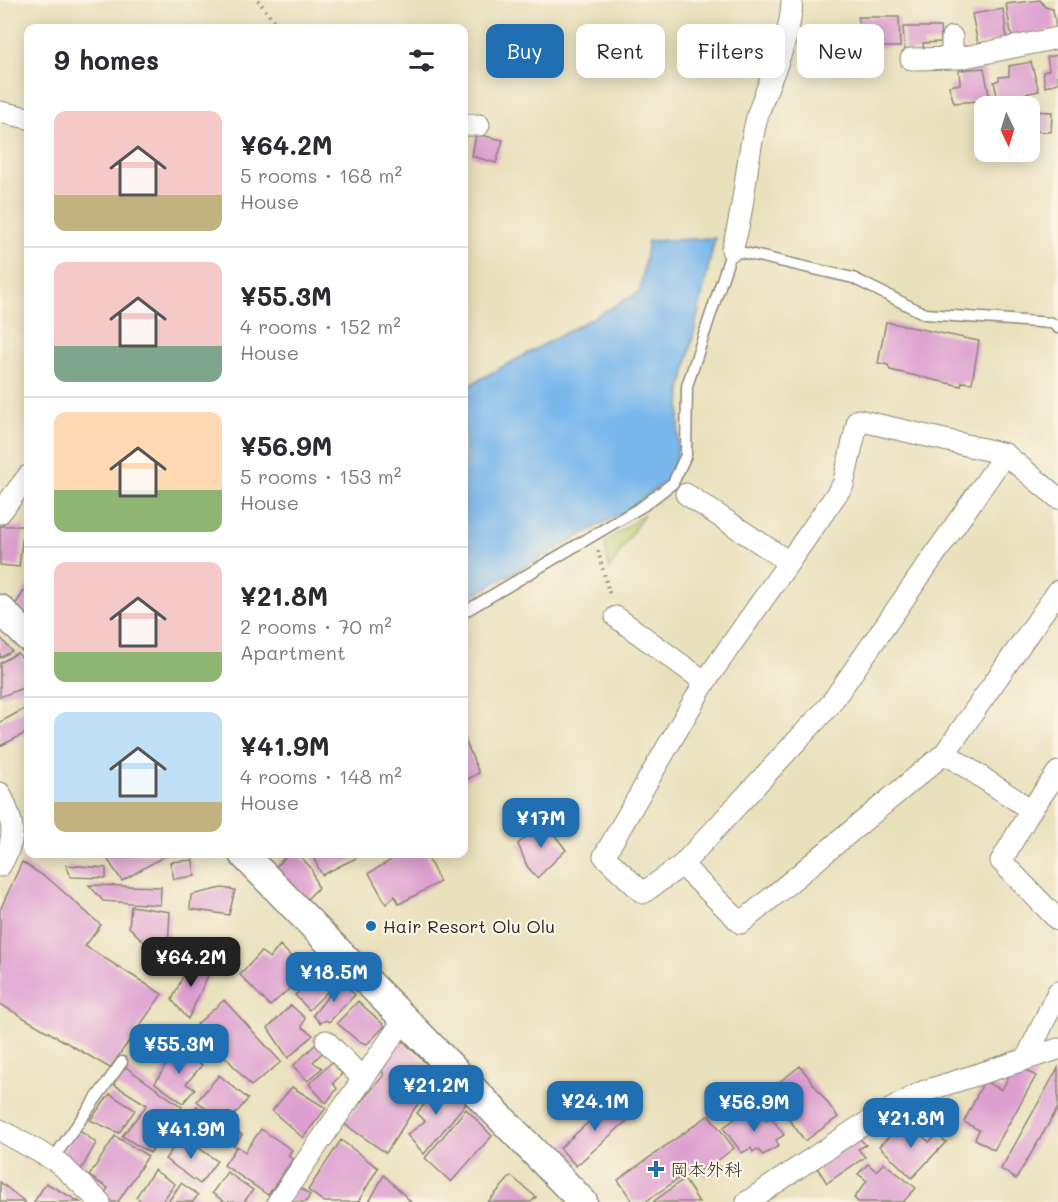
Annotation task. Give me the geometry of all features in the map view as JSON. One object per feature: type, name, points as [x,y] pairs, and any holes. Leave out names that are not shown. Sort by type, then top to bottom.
[{"type":"main road","points":[[0,609],[24,634]]},
{"type":"main road","points":[[247,858],[583,1202]]},
{"type":"street","points":[[732,250],[740,223],[750,147],[759,114],[792,25],[792,0]]},
{"type":"street","points":[[911,60],[952,48],[1058,38]]},
{"type":"street","points":[[0,112],[24,117]]},
{"type":"street","points":[[1005,454],[829,706],[682,865],[643,893],[604,856],[705,682],[843,486],[858,420],[1005,454],[1058,498]]},
{"type":"street","points":[[0,513],[24,481]]},
{"type":"street","points":[[686,494],[789,562]]},
{"type":"street","points":[[682,865],[741,923],[945,753],[1058,591]]},
{"type":"street","points":[[616,617],[705,682]]},
{"type":"street","points":[[945,753],[1031,810]]},
{"type":"street","points":[[1058,772],[1031,810],[1000,861],[1058,920]]},
{"type":"street","points":[[0,793],[14,824],[10,849],[0,866]]},
{"type":"street","points":[[1026,1059],[1058,992]]},
{"type":"street","points":[[278,1202],[405,1018]]},
{"type":"street","points":[[326,1041],[363,1079]]},
{"type":"street","points":[[747,1202],[856,1129],[922,1092],[1058,1049]]},
{"type":"street","points":[[0,1130],[52,1160],[100,1202]]},
{"type":"lane","points":[[468,610],[593,533],[643,506],[673,483],[686,455],[687,386],[732,250],[853,278],[925,314],[1052,323],[1058,328]]},
{"type":"lane","points":[[52,1160],[122,1062]]},
{"type":"path","points":[[258,0],[276,24]]},
{"type":"path","points":[[593,533],[616,617]]},
{"type":"green space","points":[[644,514],[609,569],[605,543]]},
{"type":"water","points":[[715,238],[681,390],[677,455],[666,481],[627,510],[468,598],[468,386],[640,292],[648,241]]},
{"type":"building","points":[[1040,0],[1045,7],[1053,9],[1056,29],[1012,39],[1006,4]]},
{"type":"building","points":[[1003,9],[1007,39],[978,44],[972,14]]},
{"type":"building","points":[[858,17],[899,17],[900,47],[884,47],[884,24],[858,24]]},
{"type":"building","points":[[903,27],[940,27],[941,42],[923,43],[924,50],[905,52]]},
{"type":"building","points":[[1058,55],[1058,83],[1045,87],[1043,72],[1049,70],[1047,57]]},
{"type":"building","points":[[1031,62],[1039,91],[1016,96],[997,96],[994,82],[999,80],[999,77],[1009,76],[1009,66]]},
{"type":"building","points":[[984,68],[989,96],[974,96],[974,101],[954,103],[949,86],[960,84],[959,70]]},
{"type":"building","points":[[1040,111],[1052,112],[1051,132],[1040,132]]},
{"type":"building","points":[[476,134],[503,140],[496,163],[472,156]]},
{"type":"building","points":[[886,322],[979,341],[972,383],[962,382],[961,386],[890,370],[888,365],[878,363]]},
{"type":"building","points":[[0,526],[24,526],[19,567],[0,565]]},
{"type":"building","points":[[24,591],[24,613],[15,605]]},
{"type":"building","points":[[0,637],[12,651],[0,658]]},
{"type":"building","points":[[17,653],[24,659],[24,688],[0,697],[0,663]]},
{"type":"building","points":[[24,709],[24,734],[0,746],[0,722]]},
{"type":"building","points":[[468,747],[479,773],[468,779]]},
{"type":"building","points":[[544,821],[566,850],[537,878],[527,866],[518,844]]},
{"type":"building","points":[[107,858],[161,858],[122,881]]},
{"type":"building","points":[[285,858],[302,858],[311,868],[318,888],[307,899],[274,868]]},
{"type":"building","points":[[314,858],[356,858],[322,875]]},
{"type":"building","points":[[394,858],[428,858],[440,882],[399,904],[395,896],[386,904],[369,873]]},
{"type":"building","points":[[193,860],[195,876],[174,879],[170,862]]},
{"type":"building","points":[[22,862],[50,880],[101,925],[85,946],[162,994],[110,1068],[0,1004],[0,910]]},
{"type":"building","points":[[66,865],[106,868],[106,878],[71,877]]},
{"type":"building","points":[[89,885],[161,887],[160,905],[103,901]]},
{"type":"building","points":[[222,888],[235,890],[229,915],[190,909],[191,895]]},
{"type":"building","points":[[131,906],[170,912],[168,946],[146,944],[129,927]]},
{"type":"building","points":[[280,945],[307,973],[270,1006],[240,975],[261,952],[270,958]]},
{"type":"building","points":[[190,961],[211,969],[188,1019],[172,1000]]},
{"type":"building","points":[[320,972],[334,985],[309,1010],[295,995]]},
{"type":"building","points":[[341,980],[355,995],[329,1022],[326,1020],[320,1023],[313,1015]]},
{"type":"building","points":[[224,1000],[281,1062],[251,1086],[197,1024]]},
{"type":"building","points":[[358,1001],[385,1026],[367,1044],[358,1041],[337,1023]]},
{"type":"building","points":[[291,1005],[305,1018],[302,1027],[313,1035],[288,1058],[268,1028]]},
{"type":"building","points":[[401,1039],[437,1074],[386,1153],[343,1123],[384,1075],[380,1067]]},
{"type":"building","points":[[318,1042],[325,1050],[313,1062],[322,1068],[308,1081],[293,1066]]},
{"type":"building","points":[[177,1047],[202,1065],[186,1084],[195,1089],[183,1103],[155,1083]]},
{"type":"building","points":[[332,1062],[342,1074],[333,1083],[337,1089],[326,1103],[309,1084]]},
{"type":"building","points":[[124,1066],[182,1107],[150,1153],[122,1136],[147,1105],[113,1084]]},
{"type":"building","points":[[800,1066],[838,1117],[805,1141],[768,1091]]},
{"type":"building","points":[[1058,1068],[1058,1108],[1016,1179],[1001,1169]]},
{"type":"building","points":[[1023,1069],[1036,1076],[994,1150],[975,1139],[979,1130],[964,1122],[984,1081],[1002,1090],[1010,1073]]},
{"type":"building","points":[[219,1075],[248,1099],[226,1125],[197,1101]]},
{"type":"building","points":[[443,1082],[467,1102],[424,1154],[407,1135],[425,1121],[417,1113]]},
{"type":"building","points":[[292,1087],[326,1108],[303,1138],[272,1111]]},
{"type":"building","points":[[110,1094],[135,1110],[119,1133],[90,1120]]},
{"type":"building","points":[[614,1099],[631,1117],[576,1166],[560,1148]]},
{"type":"building","points":[[197,1106],[225,1126],[218,1135],[190,1115]]},
{"type":"building","points":[[466,1109],[492,1136],[451,1182],[425,1158]]},
{"type":"building","points":[[747,1110],[751,1115],[760,1110],[766,1121],[771,1117],[784,1135],[776,1140],[779,1146],[763,1155],[757,1149],[753,1152],[751,1148],[742,1153],[723,1128]]},
{"type":"building","points":[[709,1115],[734,1148],[716,1162],[721,1168],[705,1178],[698,1165],[645,1202],[633,1202],[618,1180]]},
{"type":"building","points":[[906,1121],[929,1142],[937,1135],[946,1142],[912,1178],[879,1146]]},
{"type":"building","points":[[78,1129],[96,1143],[78,1175],[58,1158]]},
{"type":"building","points":[[261,1129],[292,1150],[288,1156],[293,1159],[268,1195],[224,1165],[237,1146],[245,1152]]},
{"type":"building","points":[[236,1130],[242,1135],[234,1146],[227,1140]]},
{"type":"building","points":[[115,1136],[148,1156],[118,1202],[110,1202],[103,1196],[108,1188],[89,1176]]},
{"type":"building","points":[[182,1136],[217,1161],[200,1184],[165,1159]]},
{"type":"building","points":[[858,1137],[866,1145],[858,1149],[865,1157],[827,1183],[814,1163]]},
{"type":"building","points":[[341,1140],[378,1168],[358,1202],[324,1202],[308,1190]]},
{"type":"building","points":[[884,1163],[916,1188],[903,1202],[858,1202],[854,1198],[867,1181],[858,1174],[868,1164],[876,1171]]},
{"type":"building","points":[[154,1170],[175,1184],[162,1202],[143,1202],[136,1197]]},
{"type":"building","points":[[227,1172],[253,1190],[244,1202],[225,1202],[212,1193]]},
{"type":"building","points":[[384,1175],[411,1202],[369,1202]]},
{"type":"building","points":[[511,1176],[536,1197],[531,1202],[488,1202]]},
{"type":"building","points":[[684,1179],[699,1202],[653,1202]]},
{"type":"building","points":[[0,1182],[25,1202],[0,1202]]},
{"type":"building","points":[[46,1183],[80,1202],[34,1202]]},
{"type":"building","points":[[181,1183],[198,1195],[193,1202],[168,1202]]},
{"type":"building","points":[[298,1186],[310,1195],[306,1202],[285,1202]]},
{"type":"place","name":"Hair Resort Olu Olu","points":[[371,926]]},
{"type":"place","name":"岡本外科","points":[[656,1169]]}]
